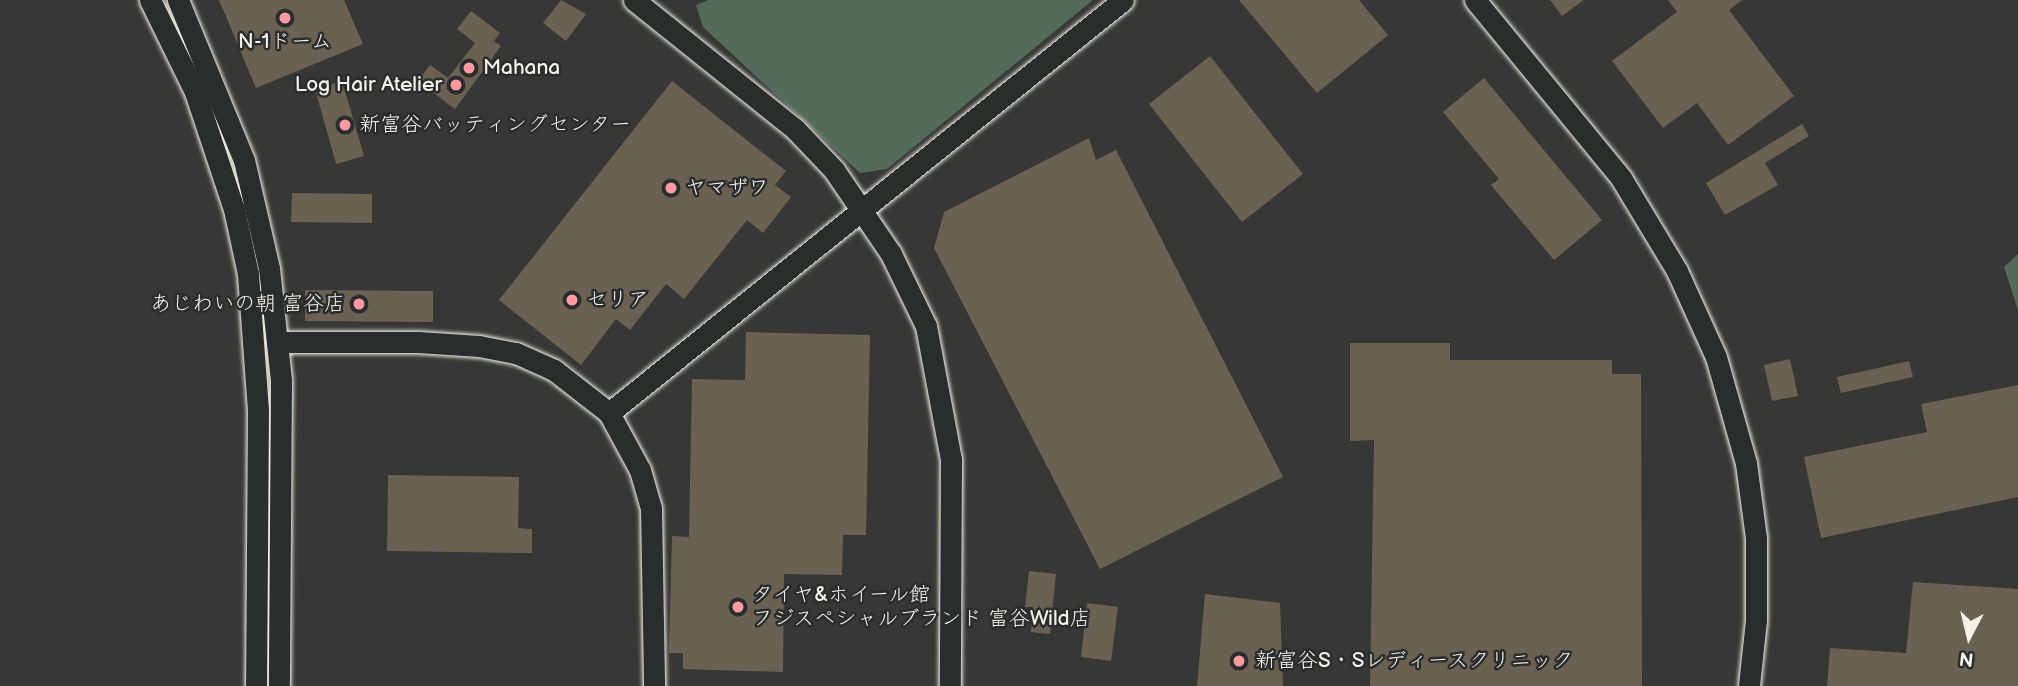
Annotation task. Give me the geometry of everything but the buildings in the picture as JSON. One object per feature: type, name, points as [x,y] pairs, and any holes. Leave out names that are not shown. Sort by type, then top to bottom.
[{"type":"street","points":[[150,0],[199,103],[234,209],[248,274],[258,410],[256,686]]},
{"type":"street","points":[[178,0],[244,160],[269,268],[277,342],[279,686]]},
{"type":"street","points":[[634,0],[794,129],[834,170],[864,210],[926,326],[947,421],[952,502],[950,686]]},
{"type":"street","points":[[609,413],[1123,0]]},
{"type":"street","points":[[1475,0],[1621,178],[1677,271],[1716,357],[1746,463],[1756,538],[1756,620],[1749,686]]},
{"type":"street","points":[[277,342],[418,342],[479,346],[516,353],[554,370],[609,413],[640,470],[651,508],[654,686]]},
{"type":"green space","points":[[708,0],[1093,0],[887,169],[860,173],[703,27],[696,5]]},
{"type":"green space","points":[[2018,254],[2018,310],[2004,267]]},
{"type":"place","name":"N-1ドーム","points":[[285,18]]},
{"type":"place","name":"Mahana","points":[[469,68]]},
{"type":"place","name":"Log Hair Atelier","points":[[456,85]]},
{"type":"place","name":"新富谷バッティングセンター","points":[[345,125]]},
{"type":"place","name":"ヤマザワ","points":[[671,188]]},
{"type":"place","name":"セリア","points":[[572,300]]},
{"type":"place","name":"あじわいの朝 富谷店","points":[[359,304]]},
{"type":"place","name":"タイヤ&ホイール館 フジスペシャルブランド 富谷Wild店","points":[[738,607]]},
{"type":"place","name":"新富谷S・Sレディースクリニック","points":[[1239,661]]}]
